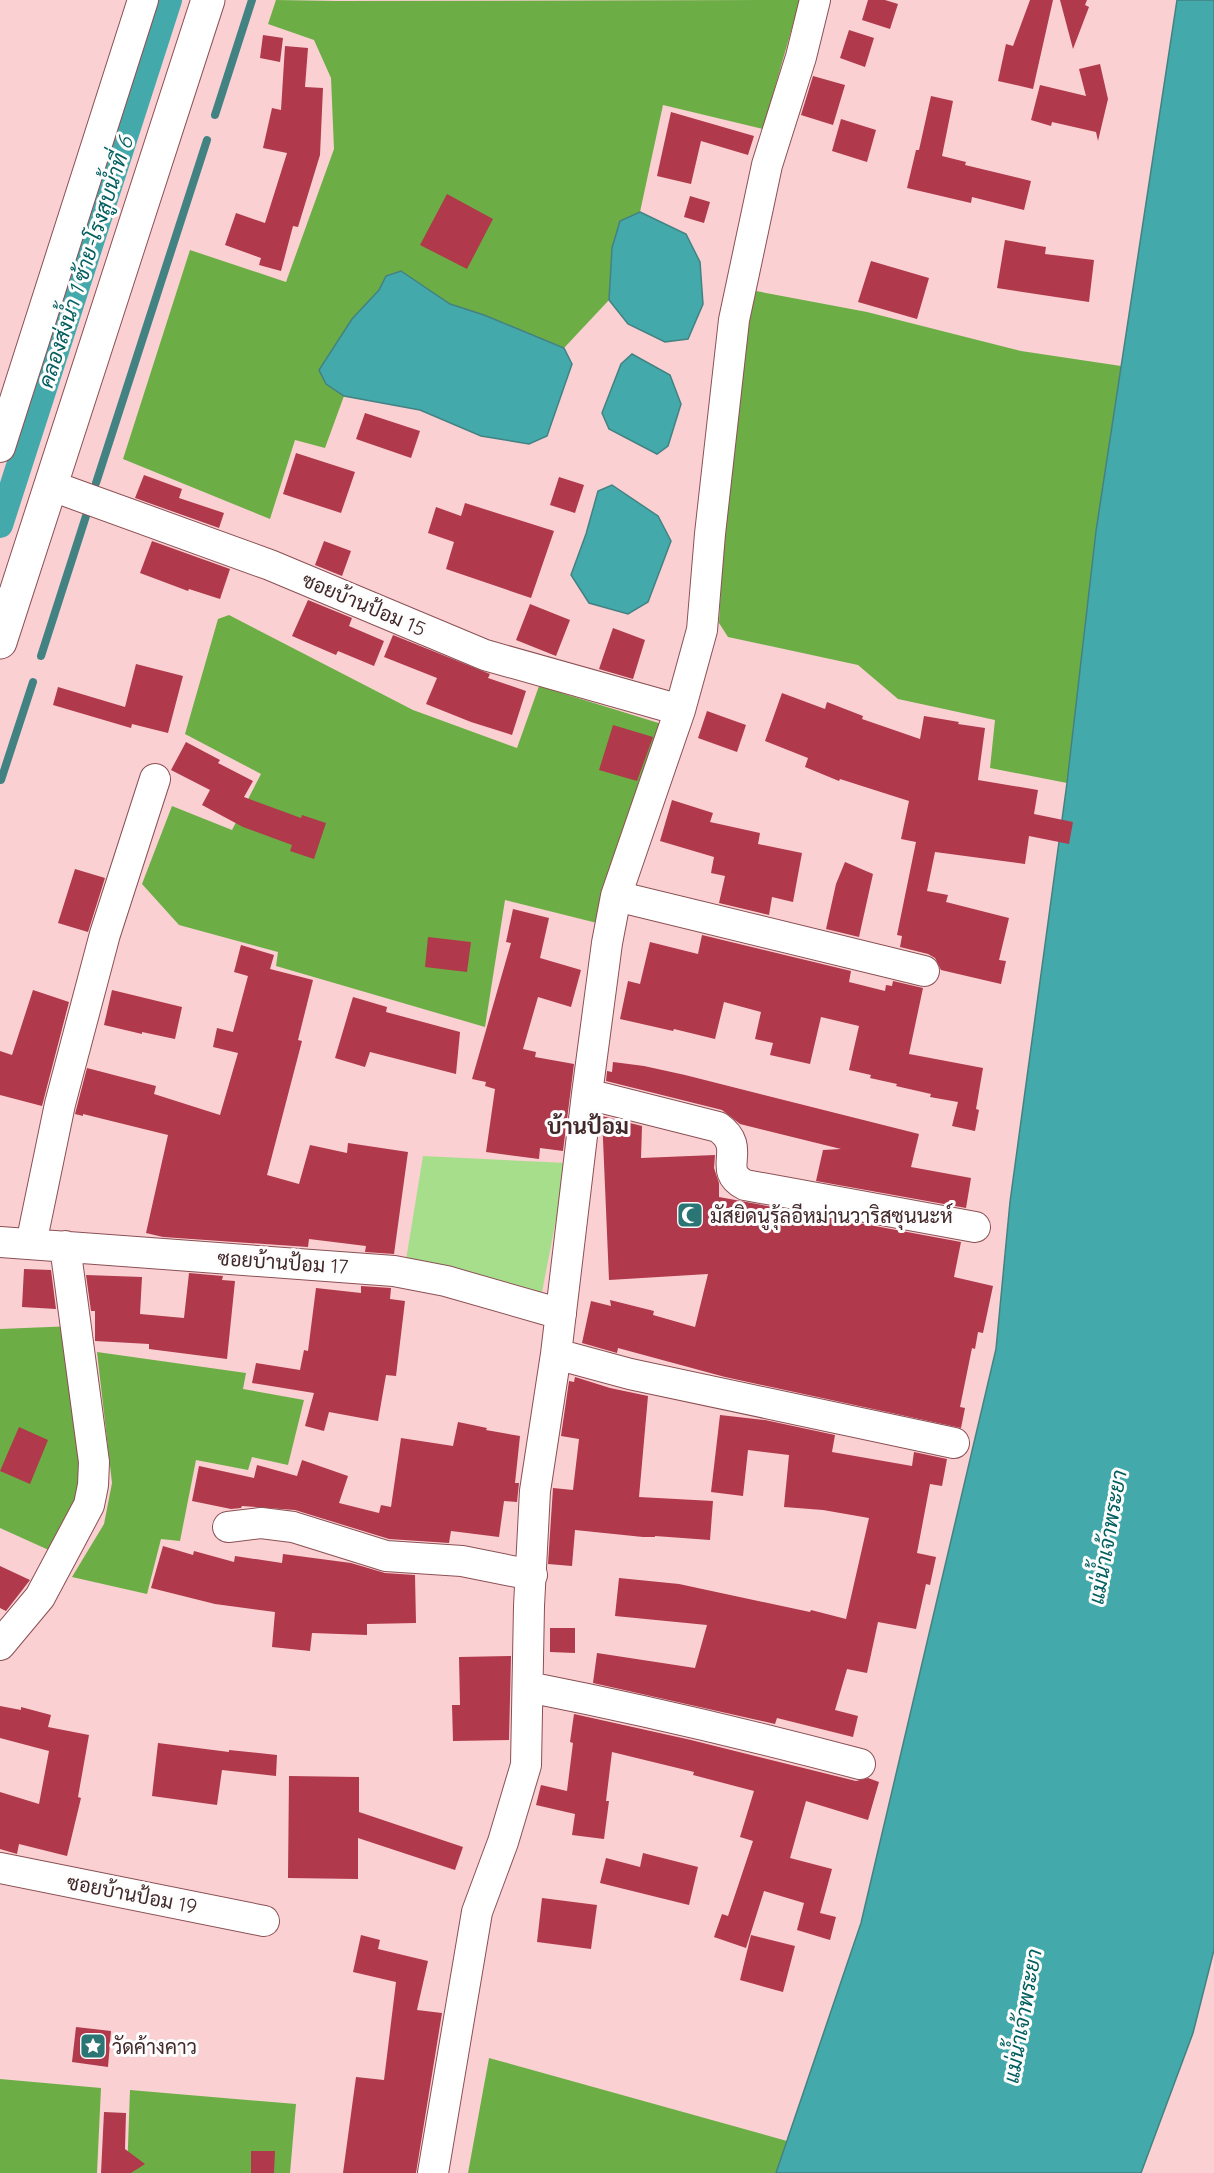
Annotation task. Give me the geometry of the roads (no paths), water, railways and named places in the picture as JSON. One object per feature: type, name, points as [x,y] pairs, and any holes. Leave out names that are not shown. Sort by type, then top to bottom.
[{"type":"main road","points":[[0,642],[208,0]]},
{"type":"street","points":[[0,447],[143,0]]},
{"type":"street","points":[[433,2173],[477,1912],[503,1842],[526,1765],[529,1606],[535,1491],[556,1354],[600,991],[616,896],[680,710],[702,630],[710,534],[734,321],[767,165],[801,57],[815,0]]},
{"type":"street","name":"ซอยบ้านป้อม 15","points":[[52,486],[270,565],[485,655],[680,710]]},
{"type":"street","points":[[31,1244],[60,1104],[97,967],[155,779]]},
{"type":"street","points":[[616,896],[924,971]]},
{"type":"street","points":[[587,1094],[718,1127],[728,1134],[733,1143],[732,1173],[738,1181],[745,1185],[975,1227]]},
{"type":"street","name":"ซอยบ้านป้อม 17","points":[[0,1242],[394,1271],[446,1281],[561,1314]]},
{"type":"street","points":[[0,1645],[40,1597],[89,1505],[93,1485],[94,1462],[65,1246]]},
{"type":"street","points":[[556,1354],[630,1374],[954,1443]]},
{"type":"street","points":[[228,1527],[261,1523],[293,1527],[386,1556],[462,1562],[532,1575]]},
{"type":"street","points":[[528,1687],[716,1726],[860,1764]]},
{"type":"street","name":"ซอยบ้านป้อม 19","points":[[0,1868],[264,1922]]},
{"type":"water","name":"แม่น้ำเจ้าพระยา","points":[[1177,0],[1214,0],[1214,1950],[1193,2033],[1141,2173],[776,2173],[861,1923],[996,1349],[1010,1202],[1067,783],[1096,531]]},
{"type":"water","points":[[640,212],[686,234],[700,262],[703,304],[688,339],[665,342],[628,324],[609,300],[612,248],[620,221]]},
{"type":"water","points":[[401,271],[450,304],[484,315],[564,348],[572,364],[547,436],[529,444],[481,436],[420,410],[344,396],[326,384],[319,370],[352,319],[379,290],[386,276]]},
{"type":"water","points":[[632,354],[670,375],[681,404],[668,446],[657,454],[609,429],[602,413],[621,364]]},
{"type":"water","points":[[612,485],[658,516],[671,541],[648,602],[628,614],[589,603],[571,575],[598,491]]},
{"type":"waterway","name":"คลองส่งน้ำ 1 ซ้าย-โรงสูบน้ำที่ 6","points":[[0,525],[169,0]]},
{"type":"waterway","points":[[215,115],[252,0]]},
{"type":"waterway","points":[[96,483],[207,140]]},
{"type":"waterway","points":[[41,656],[87,513]]},
{"type":"waterway","points":[[1,780],[33,682]]},
{"type":"place","name":"มัสยิดนูรุ้ลอีหม่านวาริสซุนนะห์","points":[[690,1215]]},
{"type":"place","name":"วัดค้างคาว","points":[[93,2046]]},
{"type":"district","name":"บ้านป้อม","points":[[588,1126]]}]
